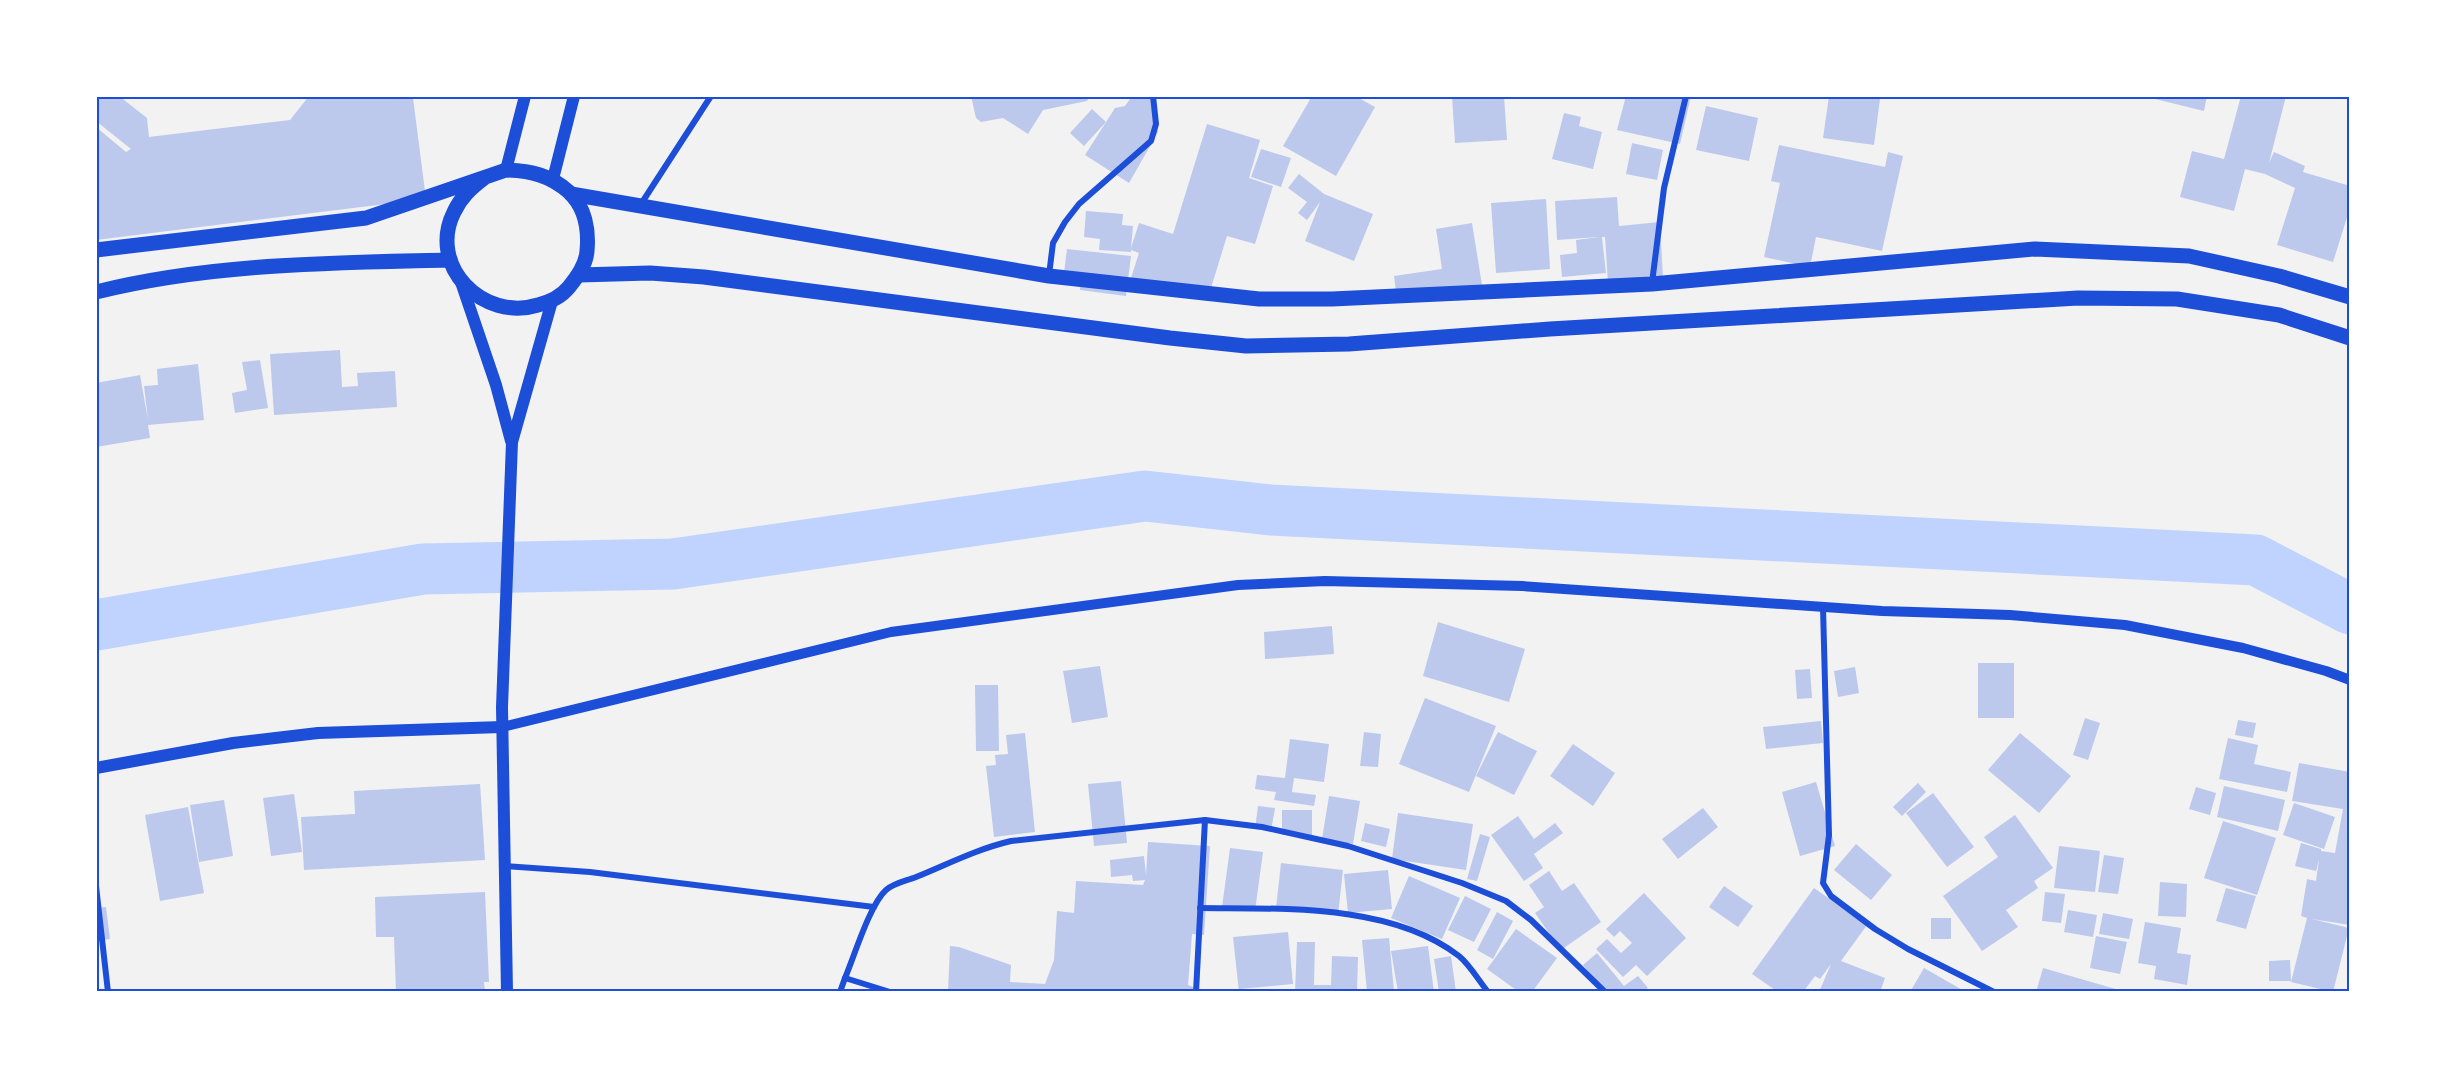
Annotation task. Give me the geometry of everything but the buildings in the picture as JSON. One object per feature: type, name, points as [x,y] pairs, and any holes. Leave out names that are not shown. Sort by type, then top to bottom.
[{"type":"main road","points":[[506,170],[525,96]]},
{"type":"main road","points":[[553,179],[574,96]]},
{"type":"main road","points":[[96,250],[366,218],[506,170],[530,171],[553,179],[571,194],[582,212],[588,233],[586,255],[579,275],[565,292],[552,301],[524,310],[500,308],[478,298],[461,282]]},
{"type":"main road","points":[[484,178],[465,193],[453,213],[447,236],[450,260],[461,282],[496,385],[512,442]]},
{"type":"main road","points":[[571,194],[1049,276],[1259,299],[1332,299],[1652,284],[2035,249],[2189,256],[2279,276],[2350,297]]},
{"type":"main road","points":[[96,292],[136,282],[222,270],[450,260]]},
{"type":"main road","points":[[579,275],[650,273],[704,277],[1246,346],[1349,344],[1550,329],[2078,298],[2177,299],[2279,315],[2350,338]]},
{"type":"main road","points":[[507,992],[501,707],[512,442],[552,301]]},
{"type":"main road","points":[[96,768],[233,743],[318,733],[502,727]]},
{"type":"street","points":[[640,205],[711,96]]},
{"type":"street","points":[[1049,276],[1053,243],[1065,222],[1079,204],[1151,141],[1156,124],[1153,96]]},
{"type":"street","points":[[1652,284],[1664,188],[1686,96]]},
{"type":"street","points":[[502,727],[891,632],[1238,585],[1325,581],[1522,586],[1823,607],[2010,615],[2125,625],[2243,648],[2350,680]]},
{"type":"street","points":[[1823,607],[1829,828],[1823,883],[1831,896],[1875,929],[1908,949],[1994,992]]},
{"type":"street","points":[[1196,992],[1204,820]]},
{"type":"street","points":[[840,992],[874,907],[886,890],[990,846],[1011,841],[1204,820],[1262,827],[1348,846],[1462,883],[1506,901],[1531,920],[1605,992]]},
{"type":"street","points":[[504,866],[590,872],[874,907]]},
{"type":"street","points":[[96,886],[108,992]]},
{"type":"street","points":[[1200,908],[1357,914],[1434,940],[1461,957],[1488,992]]},
{"type":"street","points":[[845,978],[890,992]]},
{"type":"waterway","points":[[96,625],[423,569],[673,564],[1145,496],[1270,510],[2256,560],[2350,609]]}]
